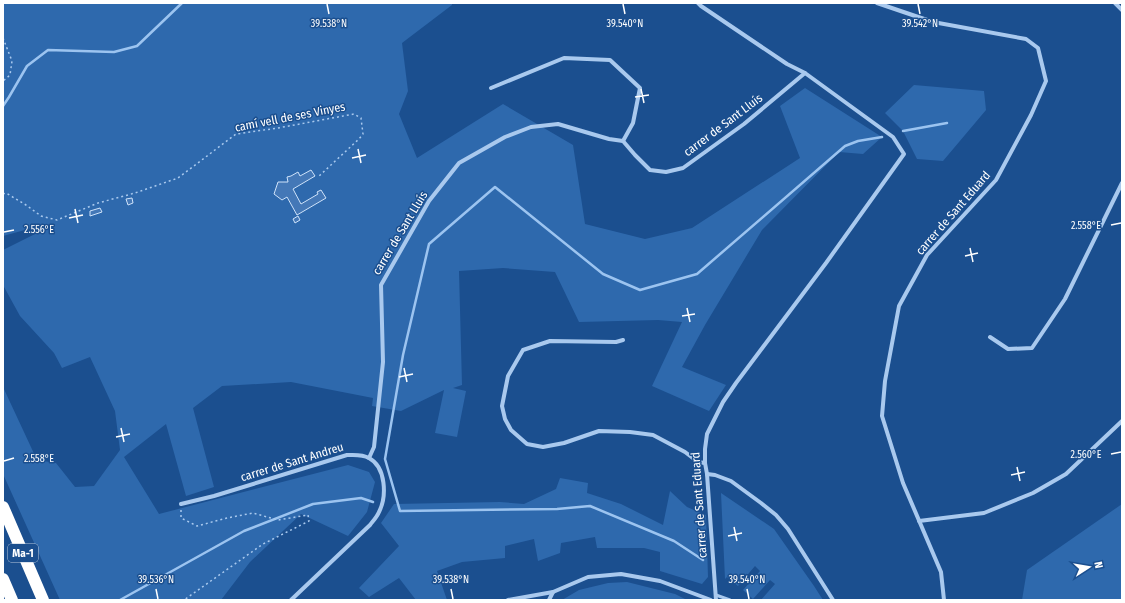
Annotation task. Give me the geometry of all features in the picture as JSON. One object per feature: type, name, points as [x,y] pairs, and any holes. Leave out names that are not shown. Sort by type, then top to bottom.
[{"type":"highway","name":"Ma-1","points":[[3,507],[43,600]]},
{"type":"highway","points":[[3,579],[12,600]]},
{"type":"street","name":"carrer de Sant Eduard","points":[[698,3],[781,59],[805,73],[893,136],[904,154],[736,383],[723,402],[707,434],[705,463],[716,598]]},
{"type":"street","name":"carrer de Sant Eduard","points":[[877,3],[933,22],[1026,39],[1038,48],[1046,81],[1031,115],[996,180],[927,255],[899,306],[885,381],[882,416],[903,483],[941,572],[944,600]]},
{"type":"street","points":[[1115,3],[1122,10]]},
{"type":"street","points":[[491,88],[564,58],[610,60],[640,88],[633,123],[623,141]]},
{"type":"street","name":"carrer de Sant Lluís","points":[[368,458],[374,447],[383,362],[381,284],[429,201],[459,163],[505,137],[531,127],[558,124],[609,139],[623,141],[650,170],[666,172],[683,168],[744,124],[805,73]]},
{"type":"street","points":[[990,337],[1008,349],[1032,348],[1066,299],[1122,183]]},
{"type":"street","points":[[623,340],[616,342],[550,341],[523,350],[508,376],[502,406],[505,419],[511,430],[527,444],[543,447],[564,443],[599,431],[630,432],[654,436],[685,452],[698,462],[705,463]]},
{"type":"street","points":[[919,521],[984,513],[1033,493],[1066,474],[1122,421]]},
{"type":"street","name":"carrer de Sant Andreu","points":[[181,504],[214,496],[347,455],[359,454],[368,458]]},
{"type":"street","points":[[291,600],[370,525],[379,512],[384,487],[382,475],[377,464],[368,458]]},
{"type":"street","points":[[707,474],[715,475],[730,482],[776,515],[788,529],[832,600]]},
{"type":"street","points":[[508,600],[553,592],[588,577],[621,574],[660,581],[711,600]]},
{"type":"street","points":[[548,600],[553,592]]},
{"type":"lane","points":[[716,598],[730,600]]},
{"type":"path","points":[[3,38],[12,61],[10,75],[3,81]]},
{"type":"path","name":"camí vell de ses Vinyes","points":[[3,194],[6,193],[41,216],[57,220],[98,203],[135,193],[178,178],[236,134],[354,114],[358,115],[361,118],[363,134],[318,177]]},
{"type":"path","points":[[181,504],[181,518],[197,526],[253,513],[278,520],[308,515],[309,521],[263,544],[184,600]]},
{"type":"shaded area","points":[[3,3],[452,3],[452,5],[402,43],[408,91],[399,114],[417,158],[503,104],[573,145],[585,224],[645,239],[692,228],[800,158],[780,106],[805,88],[882,137],[863,154],[839,152],[762,230],[705,325],[682,367],[726,385],[709,411],[652,386],[682,322],[658,320],[579,322],[555,272],[503,268],[459,271],[462,385],[453,388],[466,391],[457,437],[435,433],[444,390],[401,411],[372,406],[373,398],[291,382],[222,386],[193,408],[214,487],[186,496],[166,424],[124,457],[159,514],[348,465],[369,472],[375,482],[367,512],[348,536],[301,514],[250,562],[221,600],[60,600],[3,474],[3,387],[37,460],[56,463],[75,487],[94,486],[120,450],[115,411],[90,357],[62,368],[54,353],[20,316],[3,285],[3,250],[53,225],[43,225],[3,236]]},
{"type":"shaded area","points":[[914,85],[984,91],[986,110],[943,161],[917,159],[903,131],[885,113]]},
{"type":"shaded area","points":[[560,478],[588,483],[587,493],[621,504],[663,525],[670,491],[687,507],[706,515],[708,577],[702,584],[660,571],[660,552],[644,548],[597,548],[595,537],[561,543],[560,553],[538,561],[534,539],[505,546],[505,558],[462,562],[437,571],[447,600],[416,600],[399,578],[369,597],[359,588],[399,546],[381,523],[394,504],[500,502],[524,504],[556,489]]},
{"type":"shaded area","points":[[721,493],[774,529],[823,600],[761,600],[775,584],[770,580],[753,599],[743,590],[760,571],[755,566],[738,586],[727,577],[725,579]]},
{"type":"shaded area","points":[[1122,504],[1122,600],[1022,600],[1027,570]]},
{"type":"shaded area","points":[[627,582],[675,594],[687,600],[562,600],[579,590],[608,583]]},
{"type":"building","points":[[311,170],[315,176],[293,189],[301,204],[318,194],[317,192],[321,190],[326,198],[297,215],[287,197],[282,200],[274,194],[278,182],[288,182],[287,177],[298,172],[300,176]]},
{"type":"building","points":[[132,198],[133,203],[128,205],[126,199]]},
{"type":"building","points":[[100,208],[102,212],[90,216],[90,211]]},
{"type":"building","points":[[298,216],[300,220],[295,223],[293,219]]},
{"type":"waterway","points":[[3,106],[27,66],[48,50],[114,52],[137,46],[182,3]]},
{"type":"waterway","points":[[903,131],[947,123]]},
{"type":"waterway","points":[[703,560],[674,541],[590,506],[557,509],[400,511],[385,459],[403,355],[429,244],[495,187],[603,274],[640,290],[697,274],[845,146],[858,141],[882,137]]},
{"type":"waterway","points":[[120,600],[244,531],[313,504],[361,498],[373,502]]}]
